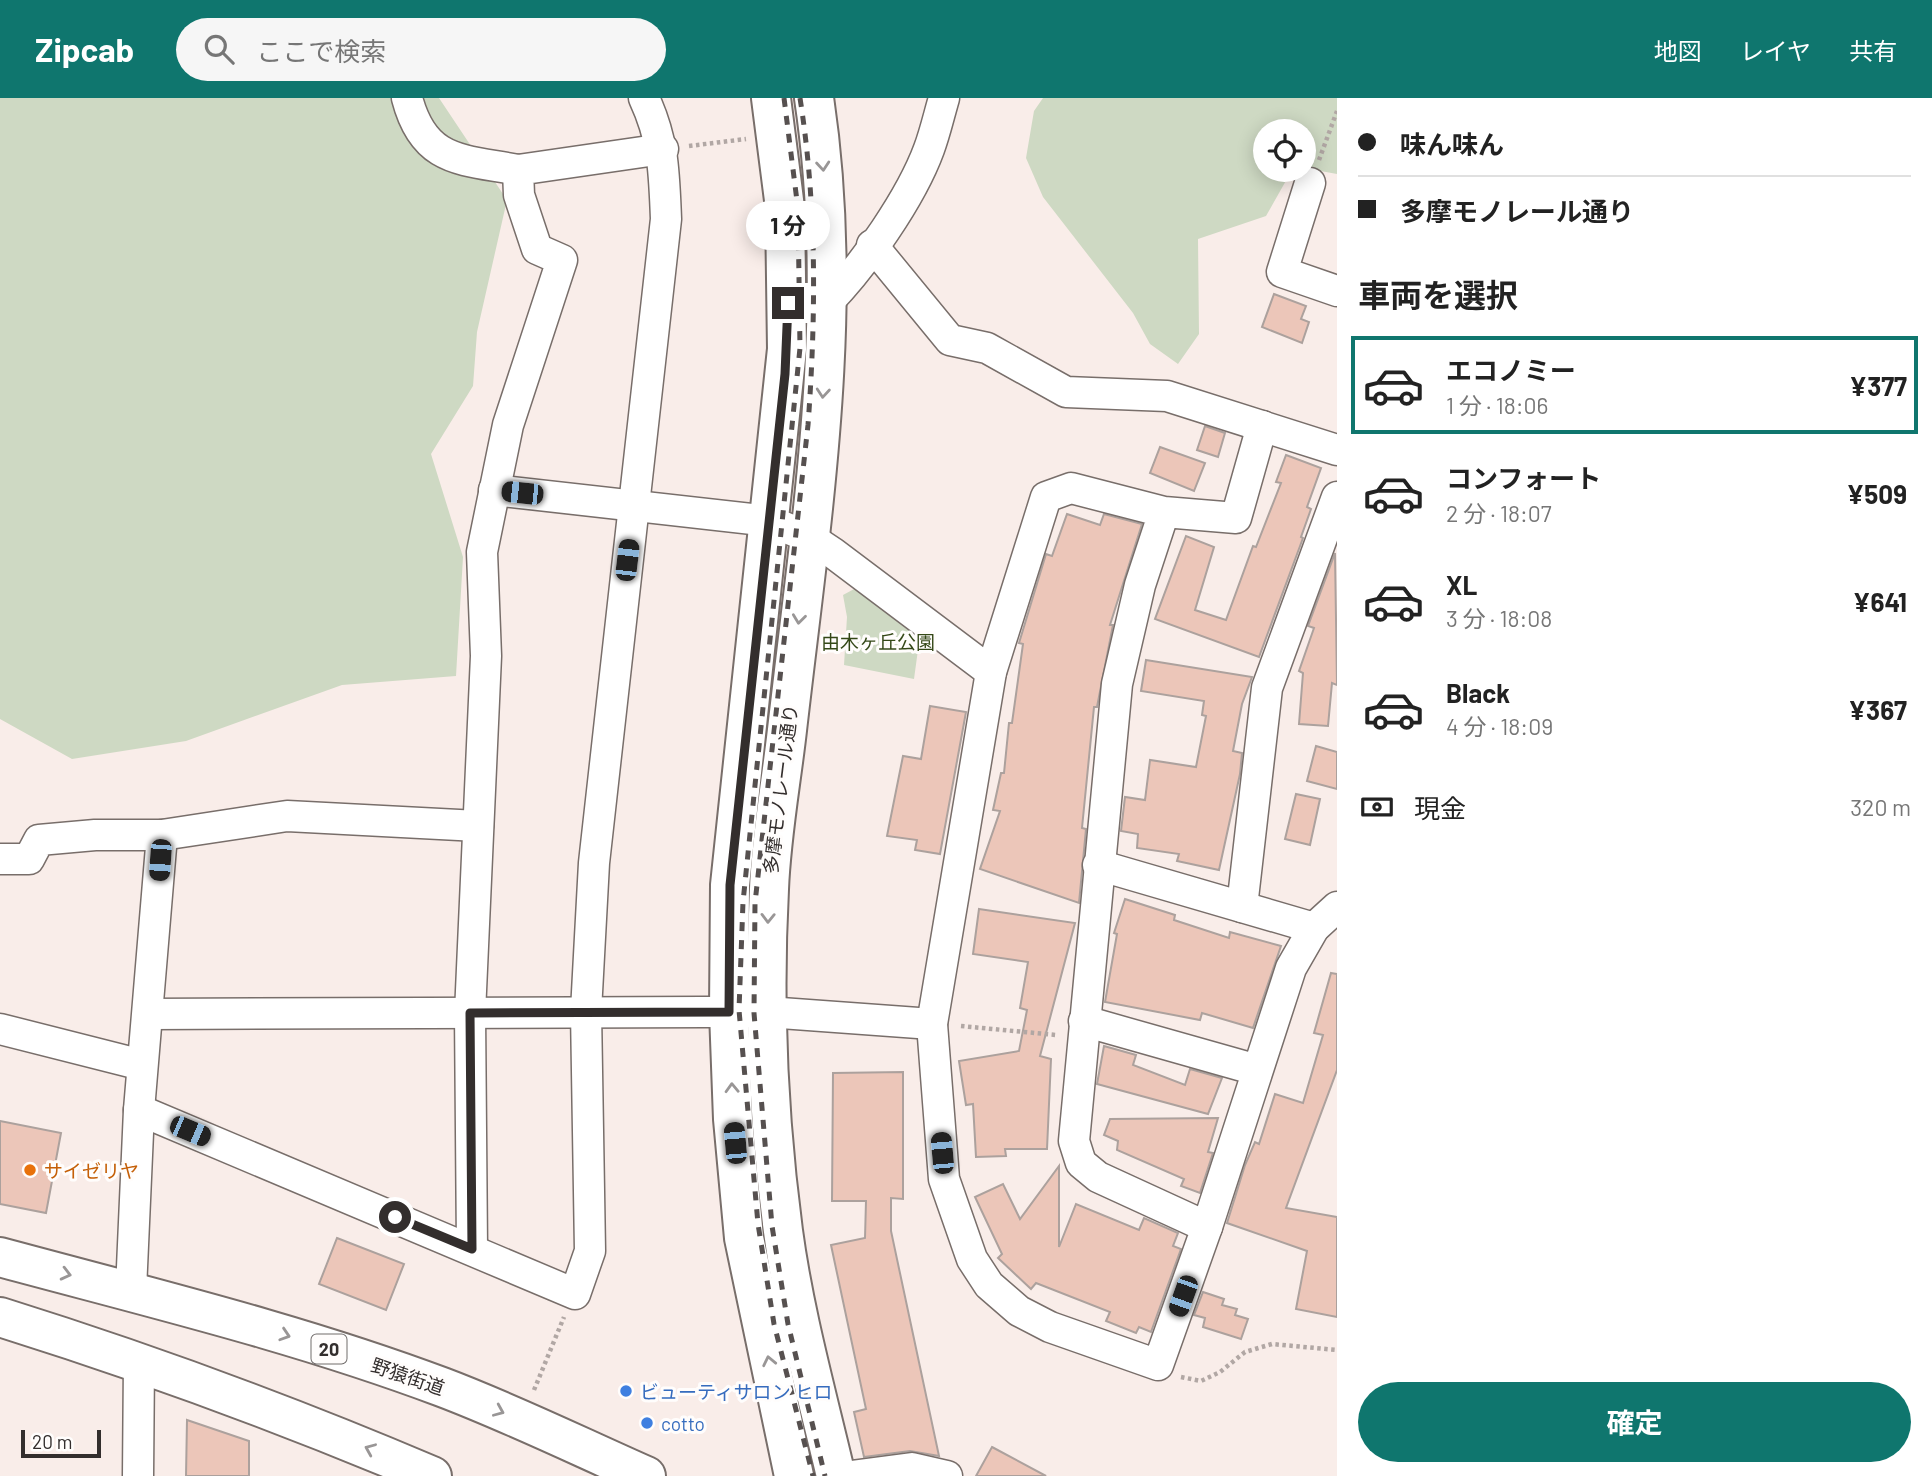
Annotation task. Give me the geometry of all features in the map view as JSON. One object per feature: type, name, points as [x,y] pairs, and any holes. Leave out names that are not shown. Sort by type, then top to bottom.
[{"type":"main road","name":"多摩モノレール通り","points":[[771,98],[789,258],[787,349],[730,885],[729,1012],[733,1119],[744,1238],[788,1468]]},
{"type":"main road","name":"多摩モノレール通り","points":[[814,98],[826,202],[829,301],[809,537],[769,886],[767,1012],[772,1112],[783,1231],[801,1327],[836,1476]]},
{"type":"main road","name":"野猿街道","points":[[0,1256],[216,1314],[443,1388],[646,1476]]},
{"type":"main road","points":[[0,1317],[139,1361],[326,1431],[432,1476]]},
{"type":"street","points":[[407,98],[413,119],[438,152],[518,170],[663,149]]},
{"type":"street","points":[[139,1110],[575,1294],[590,1251],[586,1011],[594,863],[666,219],[663,149],[658,127],[645,98]]},
{"type":"street","points":[[829,301],[850,279],[907,194],[928,151],[944,98]]},
{"type":"street","points":[[472,1249],[470,1013],[486,656],[482,552],[508,425],[562,260],[537,249],[519,195],[518,170]]},
{"type":"street","points":[[1310,183],[1282,272],[1337,291]]},
{"type":"street","points":[[872,245],[950,340],[987,348],[1066,392],[1167,396],[1337,450]]},
{"type":"street","points":[[1262,426],[1236,518],[1164,512],[1071,488],[1046,497],[991,672],[932,1024],[944,1179],[972,1259],[989,1285],[1019,1311],[1050,1327],[1158,1365],[1207,1227],[1291,968],[1314,929],[1337,907]]},
{"type":"street","points":[[494,489],[769,521],[809,537],[991,672]]},
{"type":"street","points":[[1242,907],[1267,688],[1337,497]]},
{"type":"street","points":[[1164,512],[1140,585],[1117,684],[1073,1141],[1081,1163],[1098,1177],[1207,1227]]},
{"type":"street","points":[[0,859],[29,859],[39,840],[95,835],[162,835],[287,816],[478,826]]},
{"type":"street","points":[[131,1290],[142,1065],[149,1014],[162,835]]},
{"type":"street","points":[[1098,865],[1314,929]]},
{"type":"street","points":[[149,1014],[767,1012],[932,1024]]},
{"type":"street","points":[[0,1029],[142,1065]]},
{"type":"street","points":[[1083,1029],[1257,1070]]},
{"type":"street","points":[[138,1476],[139,1361]]},
{"type":"street","points":[[851,1476],[912,1468],[947,1476]]},
{"type":"path","points":[[1310,183],[1337,111]]},
{"type":"path","points":[[663,149],[759,138]]},
{"type":"path","points":[[932,1024],[1083,1029]]},
{"type":"path","points":[[530,1398],[575,1294]]},
{"type":"path","points":[[1158,1365],[1178,1376],[1201,1381],[1220,1372],[1245,1352],[1272,1344],[1337,1350]]},
{"type":"green space","points":[[0,98],[439,98],[507,200],[477,332],[473,386],[431,454],[463,557],[456,676],[342,685],[186,741],[72,759],[0,719]]},
{"type":"green space","points":[[1043,98],[1337,98],[1337,174],[1316,170],[1316,119],[1253,119],[1253,182],[1285,182],[1266,216],[1198,239],[1199,334],[1178,364],[1150,344],[1133,313],[1043,197],[1026,158],[1034,111]]},
{"type":"green space","name":"由木ヶ丘公園","points":[[856,588],[920,635],[914,679],[844,665],[847,617],[843,595]]},
{"type":"building","points":[[1274,294],[1306,306],[1301,319],[1309,322],[1302,343],[1262,327]]},
{"type":"building","points":[[1205,426],[1225,433],[1218,457],[1197,450]]},
{"type":"building","points":[[1160,447],[1205,463],[1194,491],[1150,473]]},
{"type":"building","points":[[1286,455],[1321,468],[1307,507],[1311,509],[1301,537],[1303,538],[1259,657],[1155,619],[1186,536],[1214,547],[1195,610],[1226,620],[1253,546],[1256,547],[1281,483],[1276,482]]},
{"type":"building","points":[[1067,514],[1100,525],[1104,514],[1142,524],[1110,625],[1113,625],[1097,707],[1094,707],[1082,828],[1086,829],[1079,903],[980,869],[1000,811],[993,810],[1001,773],[1004,773],[1009,723],[1012,723],[1023,644],[1019,643],[1046,554],[1052,556]]},
{"type":"building","points":[[1335,553],[1337,685],[1332,683],[1328,726],[1299,724],[1303,673],[1299,671],[1314,628],[1308,626]]},
{"type":"building","points":[[1146,660],[1252,677],[1242,704],[1233,751],[1242,753],[1240,774],[1219,870],[1177,861],[1179,854],[1137,848],[1138,834],[1121,831],[1125,797],[1145,800],[1150,760],[1196,767],[1206,716],[1202,715],[1204,701],[1141,691]]},
{"type":"building","points":[[930,706],[966,712],[940,854],[915,850],[917,840],[887,836],[903,756],[921,759]]},
{"type":"building","points":[[1316,746],[1337,752],[1337,789],[1307,781]]},
{"type":"building","points":[[1296,794],[1320,799],[1310,845],[1285,839]]},
{"type":"building","points":[[1125,899],[1175,915],[1174,920],[1229,938],[1230,932],[1281,946],[1253,1028],[1202,1013],[1200,1020],[1105,1002],[1117,934],[1114,933]]},
{"type":"building","points":[[979,909],[1075,923],[1040,1056],[1051,1059],[1047,1149],[1005,1149],[1006,1156],[976,1157],[973,1104],[966,1105],[959,1061],[1019,1051],[1027,1010],[1020,1008],[1028,962],[973,954]]},
{"type":"building","points":[[1331,973],[1337,974],[1337,1070],[1286,1208],[1337,1217],[1337,1317],[1296,1309],[1307,1251],[1227,1223],[1245,1165],[1255,1142],[1259,1144],[1275,1094],[1303,1103],[1323,1035],[1314,1033]]},
{"type":"building","points":[[1104,1046],[1136,1055],[1133,1065],[1185,1085],[1190,1069],[1222,1078],[1208,1114],[1097,1084]]},
{"type":"building","points":[[903,1072],[903,1199],[891,1198],[891,1231],[939,1456],[910,1451],[864,1457],[854,1412],[866,1409],[831,1245],[865,1238],[866,1201],[832,1201],[833,1073]]},
{"type":"building","points":[[1218,1118],[1208,1152],[1213,1153],[1200,1193],[1181,1186],[1184,1179],[1117,1150],[1118,1141],[1104,1135],[1110,1119]]},
{"type":"building","points":[[0,1121],[61,1133],[46,1213],[0,1204]]},
{"type":"building","points":[[1059,1166],[1059,1247],[1076,1204],[1139,1230],[1144,1218],[1178,1233],[1173,1246],[1181,1249],[1151,1332],[1139,1327],[1136,1333],[1106,1321],[1110,1312],[1036,1283],[1031,1289],[998,1258],[1002,1254],[975,1197],[1003,1184],[1020,1219]]},
{"type":"building","points":[[337,1238],[404,1264],[386,1310],[319,1284]]},
{"type":"building","points":[[1203,1292],[1224,1299],[1222,1305],[1237,1309],[1235,1315],[1248,1319],[1241,1339],[1203,1327],[1205,1318],[1194,1315]]},
{"type":"building","points":[[187,1420],[249,1441],[249,1476],[186,1476]]},
{"type":"building","points":[[992,1447],[1046,1476],[976,1476]]},
{"type":"railway","points":[[784,98],[798,209],[800,348],[743,902],[739,1010],[758,1224],[774,1324],[813,1476]]},
{"type":"railway","points":[[800,98],[812,220],[811,384],[755,903],[754,1013],[772,1226],[788,1324],[825,1476]]},
{"type":"place","name":"サイゼリヤ","points":[[30,1170]]},
{"type":"place","name":"ビューティサロン ヒロ","points":[[626,1391]]},
{"type":"place","name":"cotto","points":[[647,1423]]},
{"type":"route","points":[[395,1217],[472,1249],[470,1013],[729,1012],[730,885],[785,374],[788,303]]}]
